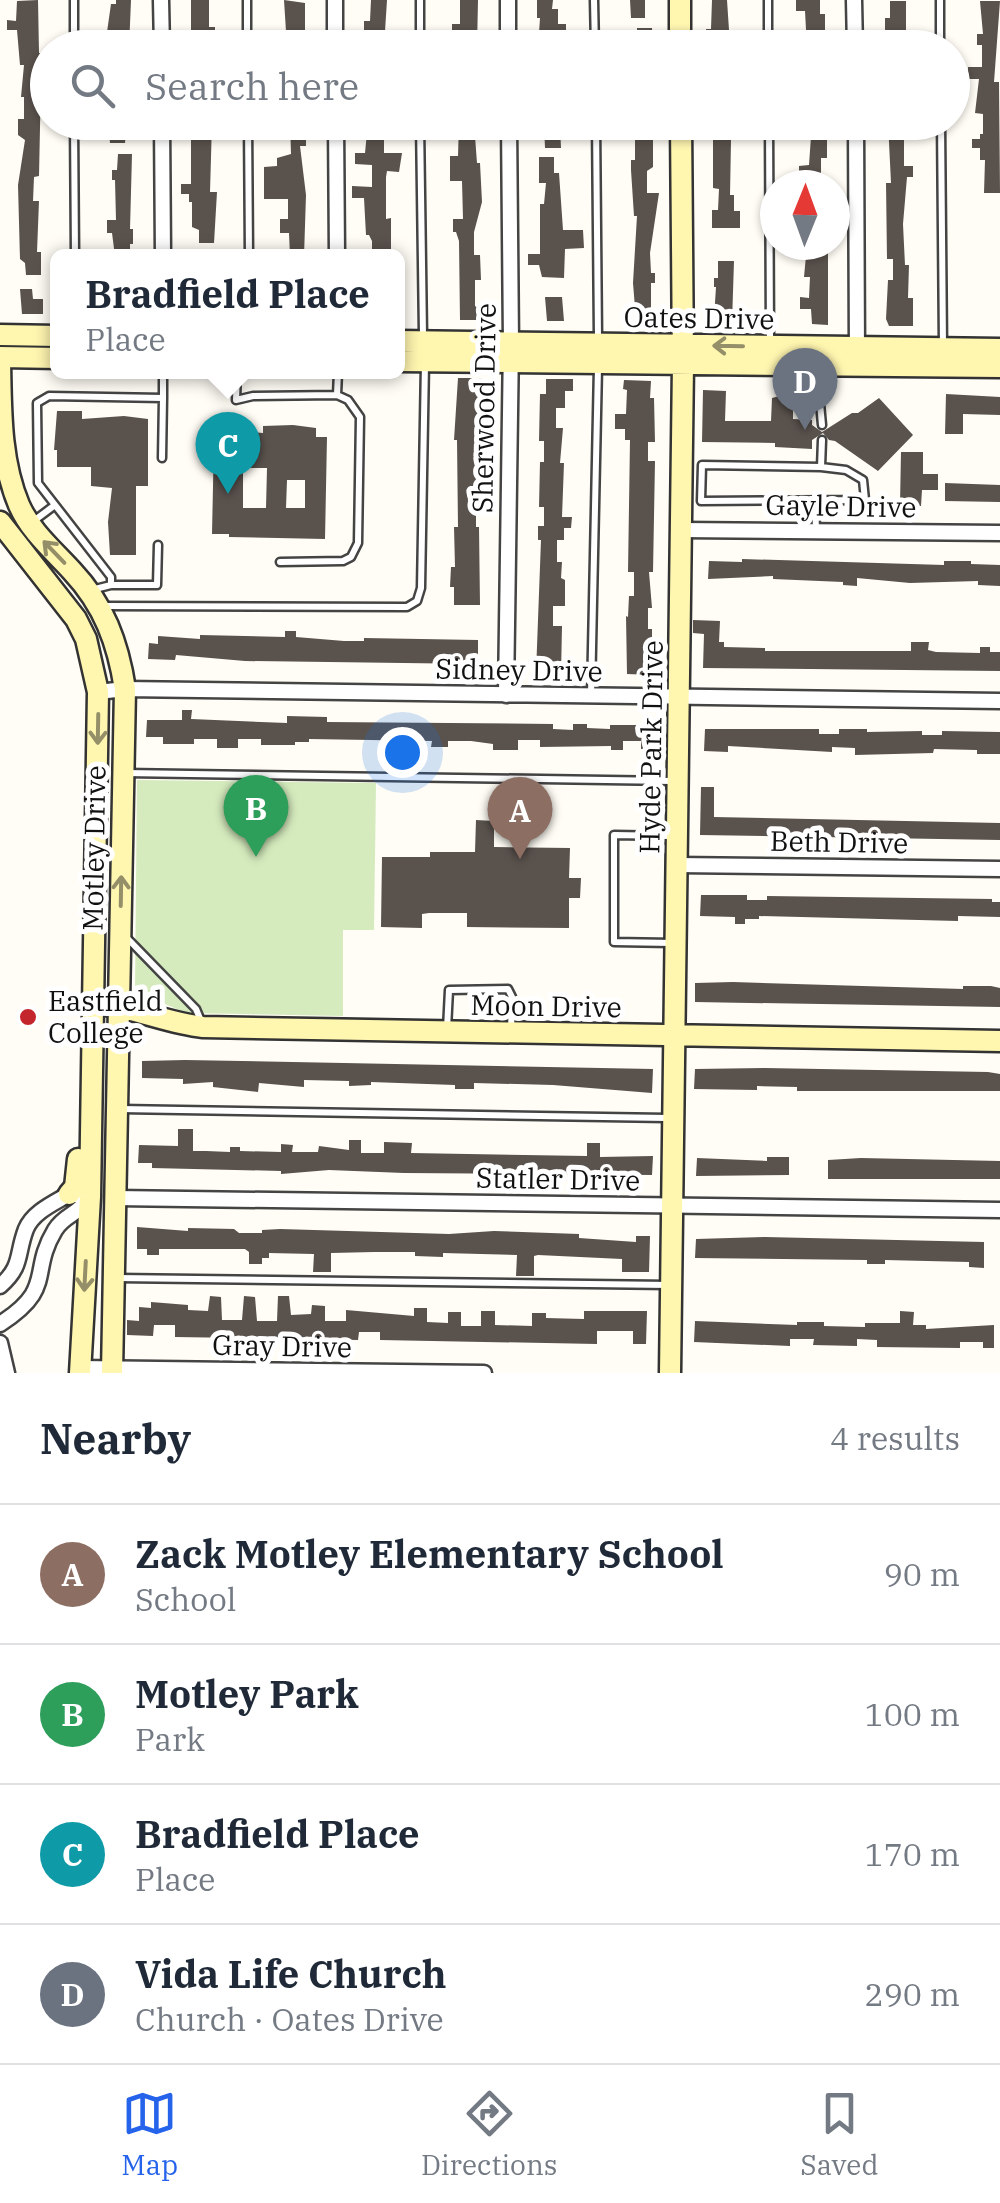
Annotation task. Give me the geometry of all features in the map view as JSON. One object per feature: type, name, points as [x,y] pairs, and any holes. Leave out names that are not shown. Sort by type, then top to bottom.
[{"type":"main road","points":[[680,0],[680,30]]},
{"type":"main road","name":"Hyde Park Drive","points":[[670,1373],[682,530],[692,497],[683,354],[681,140]]},
{"type":"main road","points":[[0,335],[50,336]]},
{"type":"main road","name":"Oates Drive","points":[[405,344],[424,351]]},
{"type":"main road","name":"Oates Drive","points":[[683,354],[770,346],[1000,366]]},
{"type":"main road","name":"Oates Drive","points":[[405,358],[424,351],[683,354],[817,365],[857,356],[1000,349]]},
{"type":"main road","points":[[0,359],[50,358]]},
{"type":"main road","name":"Motley Drive","points":[[0,359],[5,465],[14,494],[30,524],[94,598],[116,641],[124,688],[112,1371]]},
{"type":"main road","name":"Motley Drive","points":[[0,522],[66,604],[86,639],[98,692],[93,1035],[80,1196],[80,1371]]},
{"type":"main road","points":[[66,604],[94,598]]},
{"type":"main road","name":"Moon Drive","points":[[94,1004],[119,1005],[177,1024],[203,1027],[1000,1041]]},
{"type":"main road","points":[[80,1196],[116,1198]]},
{"type":"street","points":[[161,0],[162,30]]},
{"type":"street","points":[[335,0],[335,30]]},
{"type":"street","points":[[508,0],[508,30]]},
{"type":"street","points":[[854,0],[855,30]]},
{"type":"street","points":[[162,140],[163,249]]},
{"type":"street","points":[[336,140],[337,249]]},
{"type":"street","name":"Sherwood Drive","points":[[506,695],[509,140]]},
{"type":"street","points":[[856,140],[857,356]]},
{"type":"street","name":"Gayle Drive","points":[[682,530],[1000,533]]},
{"type":"street","name":"Sidney Drive","points":[[98,692],[124,688],[1000,701]]},
{"type":"street","name":"Beth Drive","points":[[677,865],[1000,870]]},
{"type":"street","points":[[0,1286],[16,1272],[27,1227],[38,1214],[80,1196],[80,1212],[68,1216],[54,1231],[38,1288],[23,1310],[0,1324]]},
{"type":"street","name":"Statler Drive","points":[[116,1198],[1000,1210]]},
{"type":"street","points":[[0,1343],[7,1373]]},
{"type":"street","name":"Gray Drive","points":[[80,1371],[484,1373]]},
{"type":"lane","points":[[74,0],[74,30]]},
{"type":"lane","points":[[247,0],[247,30]]},
{"type":"lane","points":[[420,0],[420,30]]},
{"type":"lane","points":[[594,0],[595,30]]},
{"type":"lane","points":[[768,0],[768,30]]},
{"type":"lane","points":[[940,0],[940,30]]},
{"type":"lane","points":[[74,140],[76,249]]},
{"type":"lane","points":[[248,140],[250,249]]},
{"type":"lane","points":[[94,598],[406,607],[417,601],[424,351],[420,140]]},
{"type":"lane","points":[[591,696],[598,353],[596,140]]},
{"type":"lane","points":[[769,140],[770,346]]},
{"type":"lane","points":[[941,140],[943,349]]},
{"type":"lane","points":[[817,365],[816,393],[822,425]]},
{"type":"lane","points":[[162,458],[163,379]]},
{"type":"lane","points":[[236,379],[236,400],[253,396],[337,396],[348,400],[360,417],[358,543],[343,561],[280,562]]},
{"type":"lane","points":[[337,396],[338,379]]},
{"type":"lane","points":[[111,585],[111,577],[36,476],[36,403],[41,398],[163,398]]},
{"type":"lane","points":[[821,467],[822,440]]},
{"type":"lane","points":[[702,465],[821,467],[846,470],[862,480],[866,484],[865,500],[701,501],[692,497],[702,465]]},
{"type":"lane","points":[[815,502],[816,530]]},
{"type":"lane","points":[[30,524],[56,505]]},
{"type":"lane","points":[[94,598],[111,585],[157,586],[158,545]]},
{"type":"lane","points":[[123,773],[678,781]]},
{"type":"lane","points":[[676,944],[614,942],[614,835],[678,836]]},
{"type":"lane","points":[[120,931],[196,1009],[203,1027]]},
{"type":"lane","points":[[447,1031],[448,994],[452,988],[508,989],[512,996],[511,1032]]},
{"type":"lane","points":[[118,1109],[674,1118]]},
{"type":"lane","points":[[114,1278],[671,1285]]},
{"type":"green space","points":[[137,780],[376,783],[374,930],[343,930],[343,1016],[186,1013],[135,991]]},
{"type":"building","points":[[38,0],[39,30],[30,30],[30,140],[40,140],[39,176],[34,177],[33,201],[39,201],[37,252],[41,252],[41,275],[26,275],[25,263],[20,259],[18,185],[25,140],[18,135],[18,119],[24,119],[24,65],[20,65],[17,30],[7,30],[7,20],[16,21],[17,1]]},
{"type":"building","points":[[116,0],[131,0],[130,30],[107,30],[111,4],[116,4]]},
{"type":"building","points":[[191,0],[209,0],[209,27],[215,30],[191,30]]},
{"type":"building","points":[[284,0],[305,3],[305,30],[286,30]]},
{"type":"building","points":[[371,0],[387,0],[385,30],[364,30],[364,21],[370,21]]},
{"type":"building","points":[[460,0],[478,0],[477,30],[452,30],[452,24],[460,24]]},
{"type":"building","points":[[537,0],[553,0],[552,9],[558,9],[558,24],[566,24],[566,30],[539,30]]},
{"type":"building","points":[[630,0],[645,0],[645,18],[631,18]]},
{"type":"building","points":[[712,0],[727,0],[729,30],[706,30],[711,29]]},
{"type":"building","points":[[796,0],[820,0],[825,30],[806,30],[805,11],[796,11]]},
{"type":"building","points":[[890,1],[906,1],[906,30],[885,30],[885,18],[890,18]]},
{"type":"building","points":[[980,1],[1000,1],[994,82],[999,82],[1000,193],[984,193],[985,160],[980,160],[980,148],[972,148],[972,139],[980,139],[983,134],[983,114],[975,113],[979,79],[970,79],[970,67],[982,67],[982,45],[977,45],[977,34],[983,34]]},
{"type":"building","points":[[191,140],[211,140],[210,192],[217,192],[214,243],[199,243],[199,230],[192,227],[192,202],[189,194],[181,194],[181,184],[191,184]]},
{"type":"building","points":[[291,140],[306,140],[306,146],[300,146],[306,195],[304,249],[290,249],[289,233],[280,233],[280,219],[288,219],[288,199],[264,199],[264,167],[277,166],[277,158],[291,154]]},
{"type":"building","points":[[366,140],[384,140],[384,153],[402,153],[399,172],[387,171],[386,177],[391,249],[372,249],[372,241],[366,235],[364,198],[352,198],[352,186],[372,187],[372,165],[355,164],[355,153],[365,153]]},
{"type":"building","points":[[458,140],[475,140],[482,202],[474,232],[474,255],[480,255],[481,280],[475,280],[475,306],[481,310],[481,320],[460,320],[459,241],[453,232],[453,219],[463,219],[462,181],[450,181],[450,156],[458,156]]},
{"type":"building","points":[[545,140],[561,140],[561,148],[545,148]]},
{"type":"building","points":[[635,140],[653,140],[653,167],[647,171],[647,193],[659,193],[650,253],[651,273],[655,273],[655,283],[651,283],[651,320],[636,320],[633,283],[637,216],[631,170],[631,160],[635,160]]},
{"type":"building","points":[[713,140],[731,140],[730,195],[734,195],[734,211],[740,211],[740,228],[712,228],[712,210],[718,210],[719,189],[713,188]]},
{"type":"building","points":[[811,140],[827,140],[827,158],[821,158],[821,170],[799,170],[799,166],[809,165]]},
{"type":"building","points":[[889,140],[904,140],[904,166],[913,166],[913,177],[907,177],[903,224],[913,326],[889,326],[886,319],[888,280],[893,280],[893,259],[887,259],[886,183],[891,183]]},
{"type":"building","points":[[118,154],[132,154],[130,249],[114,249],[112,233],[107,233],[107,220],[116,220],[112,170],[117,170]]},
{"type":"building","points":[[539,157],[554,157],[554,173],[559,173],[563,230],[583,230],[584,248],[565,249],[564,278],[542,277],[539,265],[528,265],[528,254],[540,254],[540,204],[544,204],[546,183],[539,183]]},
{"type":"building","points":[[806,260],[828,260],[828,325],[812,324],[811,309],[800,309],[800,297],[809,298],[810,277],[804,277]]},
{"type":"building","points":[[718,261],[734,261],[732,323],[717,323],[714,318]]},
{"type":"building","points":[[20,289],[32,289],[33,299],[43,299],[43,314],[22,314]]},
{"type":"building","points":[[545,297],[562,297],[564,321],[547,321]]},
{"type":"building","points":[[458,378],[482,378],[480,507],[476,507],[480,605],[454,605],[454,587],[450,587],[451,567],[455,567],[454,527],[458,527],[454,440]]},
{"type":"building","points":[[546,379],[573,379],[573,391],[565,391],[565,408],[556,408],[556,428],[563,428],[562,517],[572,517],[571,528],[564,528],[564,540],[557,540],[557,562],[562,562],[561,578],[565,580],[565,606],[553,606],[553,626],[562,626],[561,674],[536,673],[541,540],[538,526],[544,526],[544,507],[539,507],[540,462],[544,462],[544,441],[539,441],[540,394],[546,394]]},
{"type":"building","points":[[624,380],[651,381],[650,398],[654,398],[655,442],[648,442],[648,461],[655,461],[653,572],[649,572],[652,608],[648,608],[652,675],[627,674],[626,616],[629,596],[634,596],[634,572],[628,572],[630,440],[625,440],[625,429],[615,429],[615,414],[626,414]]},
{"type":"building","points":[[703,390],[726,391],[725,421],[771,421],[772,398],[787,394],[787,398],[793,398],[793,419],[812,420],[812,425],[822,432],[879,398],[913,435],[878,471],[823,433],[812,440],[812,449],[775,447],[775,443],[702,442]]},
{"type":"building","points":[[946,394],[1000,397],[1000,415],[963,414],[963,434],[945,434]]},
{"type":"building","points":[[57,411],[82,411],[82,419],[148,419],[148,486],[136,486],[136,555],[110,555],[112,488],[91,486],[91,467],[57,467]]},
{"type":"building","points":[[263,426],[316,428],[316,437],[327,437],[325,539],[212,534],[214,438],[251,439],[252,432],[263,433]],"holes":[[[243,468],[267,468],[266,508],[243,508]],[[287,480],[305,480],[305,508],[286,508]]]},
{"type":"building","points":[[901,452],[923,452],[923,474],[938,474],[938,490],[922,490],[921,506],[900,505]]},
{"type":"building","points":[[945,483],[1000,485],[1000,502],[945,501]]},
{"type":"building","points":[[709,561],[944,565],[944,561],[971,561],[1000,565],[1000,586],[978,585],[978,581],[910,583],[857,578],[857,586],[773,576],[708,579]]},
{"type":"building","points":[[693,620],[720,621],[719,642],[724,642],[724,647],[765,651],[911,651],[911,642],[929,642],[928,650],[936,652],[980,653],[980,647],[990,647],[990,652],[1000,652],[1000,671],[703,668],[704,634],[693,633]]},
{"type":"building","points":[[285,631],[296,631],[296,637],[344,641],[478,640],[478,664],[245,661],[176,655],[175,660],[148,659],[149,643],[158,644],[158,636],[285,637]]},
{"type":"building","points":[[182,710],[192,710],[191,719],[287,723],[287,716],[327,717],[327,722],[553,724],[553,729],[573,730],[573,724],[610,729],[610,725],[659,725],[659,749],[641,749],[641,741],[623,741],[623,750],[611,750],[611,746],[540,747],[540,740],[518,740],[518,750],[493,750],[493,744],[471,741],[448,741],[448,747],[431,747],[432,741],[309,739],[295,745],[261,745],[261,739],[238,739],[238,748],[217,748],[217,739],[163,744],[163,737],[146,737],[147,720],[182,720]]},
{"type":"building","points":[[705,729],[819,729],[819,734],[839,734],[839,729],[922,731],[922,735],[942,735],[942,731],[1000,732],[1000,754],[934,749],[933,753],[855,755],[855,748],[832,747],[832,752],[728,746],[728,752],[704,751]]},
{"type":"building","points":[[701,787],[714,787],[714,817],[1000,823],[1000,840],[700,835]]},
{"type":"building","points":[[476,820],[494,821],[494,847],[570,848],[569,878],[581,878],[580,898],[569,898],[569,928],[467,927],[467,913],[422,914],[422,928],[381,927],[382,857],[475,852]]},
{"type":"building","points":[[701,895],[747,895],[747,900],[767,900],[767,896],[992,899],[1000,902],[1000,917],[958,916],[958,921],[759,916],[745,919],[745,924],[735,924],[735,917],[700,916]]},
{"type":"building","points":[[695,983],[963,989],[991,986],[1000,988],[1000,1007],[695,1002]]},
{"type":"building","points":[[142,1061],[653,1069],[652,1093],[474,1083],[474,1089],[371,1082],[349,1086],[349,1081],[304,1080],[304,1087],[259,1083],[258,1092],[213,1087],[213,1082],[183,1084],[183,1079],[142,1078]]},
{"type":"building","points":[[695,1069],[988,1072],[1000,1074],[1000,1091],[797,1091],[797,1087],[757,1086],[757,1090],[694,1089]]},
{"type":"building","points":[[178,1129],[193,1129],[193,1151],[230,1152],[230,1147],[240,1147],[240,1151],[281,1152],[281,1144],[293,1145],[292,1152],[318,1152],[319,1146],[349,1150],[349,1140],[361,1140],[361,1153],[384,1153],[384,1142],[412,1143],[411,1153],[587,1156],[587,1143],[600,1143],[600,1157],[653,1156],[652,1175],[329,1170],[281,1174],[152,1168],[152,1163],[138,1163],[139,1145],[178,1146]]},
{"type":"building","points":[[767,1157],[789,1157],[789,1175],[696,1176],[697,1158],[767,1161]]},
{"type":"building","points":[[828,1160],[1000,1161],[1000,1179],[828,1179]]},
{"type":"building","points":[[137,1227],[234,1229],[239,1233],[280,1229],[449,1234],[494,1231],[579,1234],[579,1238],[636,1242],[636,1236],[650,1236],[649,1272],[622,1272],[622,1259],[538,1255],[534,1256],[534,1276],[516,1276],[517,1255],[443,1253],[443,1257],[374,1252],[331,1253],[331,1272],[313,1272],[314,1254],[269,1253],[269,1258],[262,1258],[262,1264],[249,1264],[249,1252],[245,1249],[159,1249],[159,1255],[147,1255],[147,1249],[137,1249]]},
{"type":"building","points":[[696,1239],[984,1242],[984,1268],[969,1267],[969,1262],[885,1260],[885,1264],[867,1264],[867,1260],[695,1258]]},
{"type":"building","points":[[210,1296],[221,1297],[222,1320],[242,1320],[244,1296],[255,1297],[257,1321],[277,1321],[278,1296],[289,1296],[291,1315],[311,1314],[312,1305],[325,1306],[325,1321],[346,1321],[346,1310],[414,1316],[414,1308],[427,1308],[427,1322],[448,1323],[448,1312],[461,1312],[461,1326],[481,1326],[481,1311],[495,1311],[495,1325],[532,1326],[532,1313],[546,1313],[546,1318],[584,1319],[584,1311],[647,1311],[646,1344],[633,1344],[633,1331],[597,1331],[597,1344],[380,1340],[380,1332],[359,1332],[358,1340],[175,1337],[175,1325],[154,1325],[153,1336],[127,1335],[127,1320],[139,1321],[139,1307],[151,1308],[151,1302],[208,1311]]},
{"type":"building","points":[[900,1311],[914,1312],[913,1325],[926,1325],[926,1329],[994,1325],[994,1348],[983,1348],[983,1342],[960,1342],[960,1348],[877,1347],[877,1340],[857,1339],[857,1346],[813,1345],[814,1339],[790,1339],[790,1346],[694,1342],[695,1321],[797,1325],[824,1322],[824,1326],[865,1327],[865,1323],[900,1323]]},
{"type":"place","name":"Vida Life Church","points":[[805,430]]},
{"type":"place","name":"Bradfield Place","points":[[228,494]]},
{"type":"place","name":"Motley Park","points":[[256,857]]},
{"type":"place","name":"Zack Motley Elementary School","points":[[520,859]]},
{"type":"place","name":"Eastfield College","points":[[28,1017]]}]
